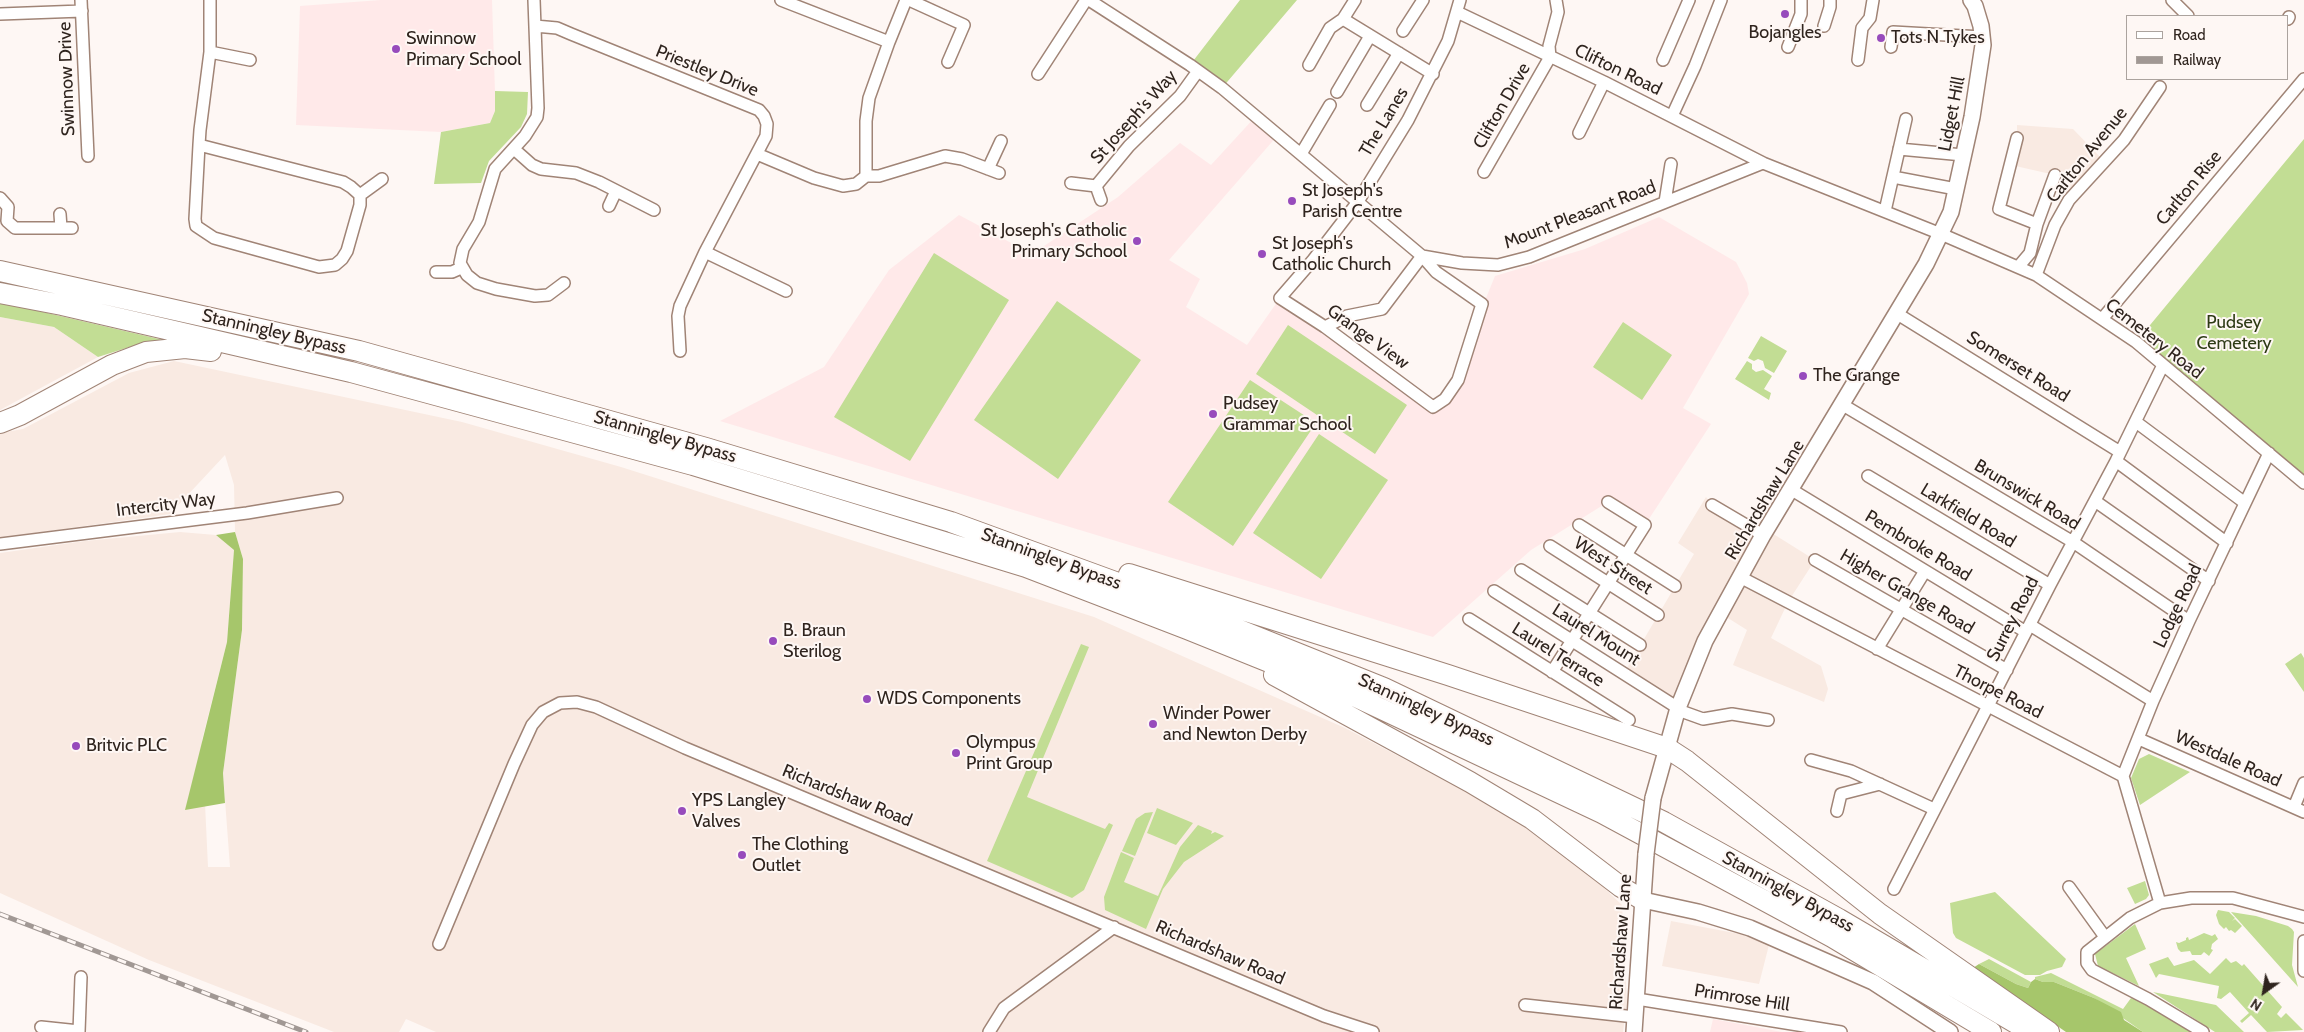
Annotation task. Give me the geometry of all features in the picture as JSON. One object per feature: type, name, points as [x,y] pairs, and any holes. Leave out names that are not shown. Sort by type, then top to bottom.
[{"type":"highway","name":"Stanningley Bypass","points":[[0,271],[358,351],[706,448],[952,522],[1170,602],[1392,692],[1664,822],[1838,919],[2031,1032]]},
{"type":"highway","name":"Stanningley Bypass","points":[[0,293],[72,307],[351,372],[692,465],[1016,564],[1228,645],[1356,697],[1602,813],[1735,883],[1873,961],[1991,1032]]},
{"type":"highway","points":[[0,423],[20,415],[112,365],[146,352],[185,348],[351,372]]},
{"type":"highway","points":[[952,522],[1188,592],[1666,748],[1687,761],[1880,914],[2049,1032]]},
{"type":"highway","points":[[1228,645],[1291,685],[1369,726],[1532,819],[1616,884],[1643,900]]},
{"type":"highway","points":[[1873,961],[1970,1032]]},
{"type":"main road","name":"Lidget Hill","points":[[1941,234],[1950,212],[1956,189],[1980,70],[1982,37],[1975,6],[1971,0]]},
{"type":"main road","name":"Richardshaw Lane","points":[[1635,1024],[1646,854],[1652,798],[1678,709],[1705,641],[1763,535],[1843,405],[1926,264],[1941,234]]},
{"type":"main road","points":[[1643,900],[1698,912],[1750,928],[1873,982],[1950,1032]]},
{"type":"street","points":[[210,0],[210,52],[199,144],[196,226],[214,238],[319,268],[335,266],[347,251],[360,205],[360,195]]},
{"type":"street","points":[[534,0],[537,117],[514,149],[502,160],[491,178],[479,222],[463,249],[460,263],[461,268],[478,283],[496,289],[535,296],[548,295],[564,283]]},
{"type":"street","points":[[781,0],[889,42]]},
{"type":"street","points":[[866,176],[866,120],[870,98],[889,42],[908,0],[964,25],[948,62]]},
{"type":"street","points":[[1038,74],[1087,0]]},
{"type":"street","name":"Mount Pleasant Road","points":[[1087,0],[1198,71],[1301,154],[1422,256],[1462,263],[1498,265],[1529,256],[1763,163]]},
{"type":"street","points":[[1309,65],[1330,28],[1343,20],[1355,0]]},
{"type":"street","points":[[1403,31],[1422,0]]},
{"type":"street","name":"The Lanes","points":[[1280,298],[1313,260],[1357,203],[1408,120],[1433,74],[1448,41],[1460,0]]},
{"type":"street","points":[[1550,57],[1549,46],[1558,12],[1556,0]]},
{"type":"street","points":[[1663,60],[1689,0]]},
{"type":"street","points":[[1672,116],[1696,66],[1721,0]]},
{"type":"street","points":[[1788,47],[1801,14],[1801,0]]},
{"type":"street","points":[[1824,26],[1830,7],[1830,0]]},
{"type":"street","points":[[1858,60],[1862,28],[1870,18],[1873,0]]},
{"type":"street","points":[[2172,0],[2187,15]]},
{"type":"street","points":[[0,14],[81,6]]},
{"type":"street","name":"Swinnow Drive","points":[[81,6],[88,156]]},
{"type":"street","name":"Clifton Road","points":[[1457,12],[1604,82],[1763,163]]},
{"type":"street","points":[[1343,20],[1433,74]]},
{"type":"street","name":"Priestley Drive","points":[[535,26],[546,26],[564,31],[759,110],[767,124],[768,130],[757,154],[705,252],[680,306],[678,316],[680,351]]},
{"type":"street","points":[[1891,47],[1893,32],[1982,37]]},
{"type":"street","points":[[1337,92],[1370,36]]},
{"type":"street","points":[[210,52],[250,60]]},
{"type":"street","points":[[1367,105],[1399,53]]},
{"type":"street","name":"Clifton Drive","points":[[1484,172],[1550,57]]},
{"type":"street","name":"St Joseph's Way","points":[[1096,186],[1129,146],[1180,96],[1198,71]]},
{"type":"street","name":"Carlton Rise","points":[[2102,320],[2304,79]]},
{"type":"street","points":[[1579,133],[1604,82]]},
{"type":"street","name":"Carlton Avenue","points":[[2036,275],[2055,225],[2069,200],[2124,140],[2160,87]]},
{"type":"street","points":[[1301,154],[1330,105]]},
{"type":"street","points":[[1885,211],[1906,119]]},
{"type":"street","points":[[2017,138],[1999,209],[2037,224]]},
{"type":"street","points":[[757,154],[814,178],[843,186],[856,184],[866,176],[879,176],[945,156],[962,159],[994,171],[1001,141]]},
{"type":"street","points":[[199,144],[343,182],[360,195]]},
{"type":"street","points":[[514,149],[532,165],[541,169],[576,173],[654,210]]},
{"type":"street","points":[[1899,149],[1963,155]]},
{"type":"street","points":[[1763,163],[1941,234]]},
{"type":"street","points":[[1665,202],[1671,164]]},
{"type":"street","points":[[2019,266],[2030,254],[2037,224],[2055,175]]},
{"type":"street","points":[[1893,177],[1956,189]]},
{"type":"street","points":[[360,195],[382,179]]},
{"type":"street","name":"St Joseph's Way","points":[[1071,183],[1096,186]]},
{"type":"street","name":"St Joseph's Way","points":[[1096,186],[1101,200]]},
{"type":"street","points":[[609,206],[616,191]]},
{"type":"street","points":[[0,198],[8,207],[7,220],[15,228],[66,228],[60,214]]},
{"type":"street","name":"Cemetery Road","points":[[1941,234],[2019,266],[2036,275],[2136,342],[2304,483]]},
{"type":"street","points":[[705,252],[786,291]]},
{"type":"street","points":[[1324,327],[1346,316],[1382,309],[1422,256]]},
{"type":"street","name":"Grange View","points":[[1280,298],[1324,327],[1433,407],[1445,399],[1458,380],[1482,304],[1436,272],[1422,256]]},
{"type":"street","points":[[436,272],[452,272],[461,268]]},
{"type":"street","name":"Somerset Road","points":[[1896,313],[2118,457],[2227,544]]},
{"type":"street","name":"Surrey Road","points":[[1894,889],[2136,422],[2163,365]]},
{"type":"street","name":"Brunswick Road","points":[[1843,405],[2073,542],[2189,621]]},
{"type":"street","points":[[2136,422],[2245,503]]},
{"type":"street","name":"Lodge Road","points":[[2123,776],[2153,700],[2269,453]]},
{"type":"street","name":"Larkfield Road","points":[[1868,476],[2050,585]]},
{"type":"street","name":"Pembroke Road","points":[[1792,490],[1925,570],[2153,700]]},
{"type":"street","name":"Intercity Way","points":[[0,544],[246,513],[337,498]]},
{"type":"street","points":[[2095,501],[2209,581]]},
{"type":"street","points":[[1552,672],[1645,526],[1608,502]]},
{"type":"street","points":[[1712,505],[1763,535]]},
{"type":"street","points":[[1579,525],[1675,586]]},
{"type":"street","name":"West Street","points":[[1550,546],[1658,615]]},
{"type":"street","name":"Higher Grange Road","points":[[1815,560],[2007,670]]},
{"type":"street","points":[[1521,570],[1640,645]]},
{"type":"street","points":[[1877,649],[1925,570]]},
{"type":"street","name":"Thorpe Road","points":[[1740,577],[2123,776]]},
{"type":"street","name":"Laurel Mount","points":[[1494,591],[1678,709],[1703,719],[1732,714],[1768,720]]},
{"type":"street","name":"Laurel Terrace","points":[[1469,620],[1630,720]]},
{"type":"street","name":"Richardshaw Road","points":[[439,944],[532,725],[543,712],[560,703],[577,702],[596,707],[685,748],[1324,1016],[1373,1032]]},
{"type":"street","name":"Westdale Road","points":[[2139,738],[2299,810]]},
{"type":"street","points":[[1811,760],[1851,771],[1934,809]]},
{"type":"street","points":[[2123,776],[2160,903]]},
{"type":"street","points":[[2299,810],[2304,783]]},
{"type":"street","points":[[1837,811],[1841,794],[1880,784]]},
{"type":"street","points":[[2069,887],[2105,937]]},
{"type":"street","points":[[2203,1032],[2148,999],[2092,970],[2087,963],[2087,952],[2130,918],[2160,903],[2191,898],[2233,898],[2304,917]]},
{"type":"street","points":[[989,1032],[1004,1008],[1114,928]]},
{"type":"street","points":[[2304,942],[2304,971]]},
{"type":"street","points":[[41,1027],[79,1031],[81,977]]},
{"type":"street","name":"Primrose Hill","points":[[1637,999],[1841,1032]]},
{"type":"street","points":[[1525,1005],[1635,1024]]},
{"type":"shaded area","name":"Swinnow Primary School","points":[[381,0],[492,0],[495,111],[490,123],[441,132],[296,125],[300,6]]},
{"type":"shaded area","name":"Pudsey Grammar School","points":[[1256,116],[1278,135],[1169,260],[1200,279],[1186,307],[1247,345],[1280,298],[1433,407],[1445,399],[1495,276],[1585,249],[1659,217],[1736,262],[1747,283],[1749,294],[1683,408],[1711,424],[1645,525],[1608,502],[1531,550],[1433,637],[720,421],[824,367],[889,270],[959,215],[1030,253],[1044,246],[1118,197],[1180,143],[1211,165]]},
{"type":"shaded area","points":[[2017,125],[2073,129],[2104,161],[2069,200],[2055,175],[2011,165],[2017,138]]},
{"type":"shaded area","points":[[0,317],[54,327],[98,357],[0,410]]},
{"type":"shaded area","points":[[174,361],[462,422],[621,467],[1094,617],[1345,728],[1503,811],[1597,881],[1622,905],[1627,1002],[1623,1032],[436,1032],[406,1019],[399,1032],[334,1032],[149,960],[0,893],[0,553],[85,541],[180,532],[216,535],[234,550],[227,642],[202,740],[208,867],[230,867],[223,773],[242,630],[243,559],[235,532],[234,485],[225,455],[170,514],[0,538],[0,433],[23,429],[129,373]]},
{"type":"shaded area","points":[[1706,497],[1712,505],[1767,530],[1815,560],[1788,602],[1771,638],[1821,666],[1828,689],[1824,702],[1733,665],[1747,630],[1720,613],[1678,708],[1624,673],[1694,554],[1678,543]]},
{"type":"shaded area","points":[[1671,921],[1740,934],[1769,945],[1759,984],[1662,966]]},
{"type":"shaded area","points":[[1713,1019],[1740,1024],[1782,1032],[1710,1032]]},
{"type":"green space","points":[[1240,0],[1297,0],[1222,88],[1190,65]]},
{"type":"green space","points":[[495,91],[528,92],[527,114],[521,127],[489,161],[481,183],[434,184],[441,132],[490,123],[495,111]]},
{"type":"green space","name":"Pudsey Cemetery","points":[[2304,139],[2304,483],[2136,342]]},
{"type":"green space","points":[[934,253],[1009,300],[910,461],[834,417]]},
{"type":"green space","points":[[1057,301],[1141,360],[1058,479],[974,420]]},
{"type":"green space","points":[[0,302],[172,342],[139,344],[98,357],[54,327],[0,317]]},
{"type":"green space","points":[[1623,322],[1672,355],[1642,400],[1593,367]]},
{"type":"green space","points":[[1288,325],[1407,405],[1375,454],[1256,374]]},
{"type":"green space","points":[[1761,336],[1787,351],[1774,373],[1765,368],[1763,361],[1758,359],[1754,361],[1748,358]]},
{"type":"green space","points":[[1747,361],[1752,364],[1752,369],[1756,372],[1763,370],[1772,376],[1764,389],[1771,393],[1769,400],[1735,379]]},
{"type":"green space","points":[[1250,380],[1316,423],[1233,546],[1168,502]]},
{"type":"green space","points":[[1319,434],[1388,480],[1321,579],[1253,533]]},
{"type":"green space","points":[[235,532],[243,559],[242,630],[223,773],[225,803],[185,810],[227,642],[234,550],[216,535]]},
{"type":"green space","points":[[1081,644],[1089,647],[1027,797],[1105,829],[1109,823],[1113,825],[1084,890],[1072,898],[987,861]]},
{"type":"green space","points":[[2301,653],[2304,658],[2304,692],[2285,664]]},
{"type":"green space","points":[[2149,754],[2190,772],[2140,805],[2131,778],[2139,759]]},
{"type":"green space","points":[[1157,808],[1193,823],[1176,845],[1147,833]]},
{"type":"green space","points":[[1153,812],[1135,856],[1122,851],[1136,819],[1145,813]]},
{"type":"green space","points":[[1198,825],[1212,831],[1211,834],[1215,832],[1224,836],[1184,862],[1163,889],[1146,929],[1105,910],[1104,897],[1121,852],[1134,858],[1124,882],[1158,896],[1180,847]]},
{"type":"green space","points":[[2145,881],[2149,895],[2146,899],[2135,904],[2127,888]]},
{"type":"green space","points":[[1995,892],[2066,959],[2062,967],[2040,975],[2025,975],[1956,938],[1953,933],[1950,903]]},
{"type":"green space","points":[[2218,910],[2229,912],[2235,918],[2232,921],[2235,919],[2242,926],[2235,933],[2231,930],[2229,931],[2226,927],[2224,929],[2219,924],[2216,915]]},
{"type":"green space","points":[[2231,912],[2256,916],[2292,929],[2294,932],[2292,965],[2298,987]]},
{"type":"green space","points":[[2135,924],[2146,949],[2126,958],[2139,986],[2098,966],[2095,954]]},
{"type":"green space","points":[[2204,933],[2212,936],[2215,934],[2218,939],[2212,944],[2211,949],[2213,950],[2209,956],[2204,952],[2201,955],[2192,955],[2190,951],[2181,952],[2178,949],[2176,942],[2179,943],[2188,937],[2189,940]]},
{"type":"green space","points":[[2168,957],[2174,966],[2194,960],[2210,974],[2226,958],[2231,963],[2236,961],[2242,966],[2244,964],[2282,1007],[2277,1014],[2281,1018],[2286,1013],[2303,1030],[2267,1032],[2251,1015],[2242,1023],[2240,1021],[2249,1013],[2230,992],[2221,999],[2217,998],[2219,986],[2159,974],[2156,978],[2149,964]]},
{"type":"green space","points":[[1989,959],[2031,982],[2028,988],[2016,984],[1979,964]]},
{"type":"green space","points":[[1979,964],[2016,984],[2028,988],[2035,979],[2043,982],[2054,982],[2094,998],[2121,1012],[2124,1020],[2143,1032],[2066,1032],[1973,968]]},
{"type":"green space","points":[[2051,973],[2123,1009],[2131,998],[2142,1002],[2144,1000],[2198,1032],[2143,1032],[2094,998],[2054,982],[2043,982],[2035,979],[2035,977]]},
{"type":"green space","points":[[2153,992],[2216,1005],[2244,1032],[2215,1032]]},
{"type":"railway","points":[[0,914],[306,1032]]},
{"type":"place","name":"Bojangles","points":[[1785,14]]},
{"type":"place","name":"Tots N Tykes","points":[[1881,38]]},
{"type":"place","name":"Swinnow Primary School","points":[[396,49]]},
{"type":"place","name":"St Joseph's Parish Centre","points":[[1292,201]]},
{"type":"place","name":"St Joseph's Catholic Primary School","points":[[1137,241]]},
{"type":"place","name":"St Joseph's Catholic Church","points":[[1262,254]]},
{"type":"place","name":"The Grange","points":[[1803,376]]},
{"type":"place","name":"Pudsey Grammar School","points":[[1213,414]]},
{"type":"place","name":"B. Braun Sterilog","points":[[773,641]]},
{"type":"place","name":"WDS Components","points":[[867,699]]},
{"type":"place","name":"Winder Power and Newton Derby","points":[[1153,724]]},
{"type":"place","name":"Britvic PLC","points":[[76,746]]},
{"type":"place","name":"Olympus Print Group","points":[[956,753]]},
{"type":"place","name":"YPS Langley Valves","points":[[682,811]]},
{"type":"place","name":"The Clothing Outlet","points":[[742,855]]}]
